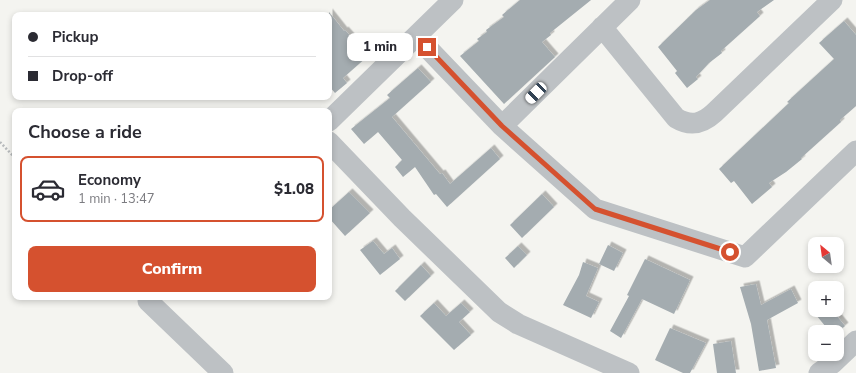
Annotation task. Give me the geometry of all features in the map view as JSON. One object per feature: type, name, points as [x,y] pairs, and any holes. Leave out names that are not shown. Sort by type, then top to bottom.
[{"type":"street","points":[[332,118],[452,0]]},
{"type":"street","points":[[502,126],[630,0]]},
{"type":"street","points":[[602,27],[676,118],[695,124],[707,120],[832,0]]},
{"type":"street","points":[[416,36],[502,126],[595,209],[744,257],[856,151]]},
{"type":"street","points":[[332,145],[402,218],[499,312],[518,324],[629,373]]},
{"type":"street","points":[[148,301],[223,373]]},
{"type":"street","points":[[819,373],[833,363],[856,341]]},
{"type":"path","points":[[0,142],[12,155]]},
{"type":"building","points":[[520,0],[591,0],[550,33],[551,35],[542,42],[555,57],[504,104],[460,56],[479,41],[477,39],[487,32],[486,30],[504,17],[502,15]]},
{"type":"building","points":[[710,0],[774,0],[757,12],[760,16],[721,51],[722,53],[709,63],[696,77],[698,79],[687,88],[675,73],[677,71],[658,47],[696,10]]},
{"type":"building","points":[[332,16],[344,31],[345,30],[368,56],[343,78],[347,83],[335,93],[332,90]]},
{"type":"building","points":[[844,21],[856,35],[856,106],[840,120],[841,122],[801,158],[802,159],[769,183],[772,187],[752,204],[734,181],[731,183],[719,169],[789,103],[787,102],[834,59],[819,43]]},
{"type":"building","points":[[418,68],[431,82],[392,117],[440,174],[442,173],[450,184],[491,148],[500,159],[447,207],[436,194],[434,195],[415,167],[403,177],[395,167],[402,160],[378,132],[364,144],[351,129],[390,98],[387,95]]},
{"type":"building","points":[[349,192],[370,213],[345,236],[332,221],[332,207]]},
{"type":"building","points":[[542,194],[554,207],[522,238],[510,225]]},
{"type":"building","points":[[373,241],[384,254],[392,248],[400,259],[380,275],[360,250]]},
{"type":"building","points":[[608,245],[623,253],[614,271],[599,264]]},
{"type":"building","points":[[518,246],[527,255],[514,268],[505,258]]},
{"type":"building","points":[[645,259],[690,280],[674,314],[642,299],[621,338],[610,331],[629,296],[627,295]]},
{"type":"building","points":[[583,262],[598,268],[586,296],[599,302],[591,318],[563,305],[579,275]]},
{"type":"building","points":[[421,265],[431,276],[405,301],[395,291]]},
{"type":"building","points":[[756,284],[761,305],[791,289],[798,303],[767,320],[776,368],[759,371],[751,324],[740,287]]},
{"type":"building","points":[[434,303],[446,316],[461,303],[470,312],[459,322],[471,335],[454,350],[420,316]]},
{"type":"building","points":[[818,317],[838,317],[845,326],[844,327],[844,325],[824,325]]},
{"type":"building","points":[[670,328],[706,343],[690,373],[683,373],[655,360]]},
{"type":"building","points":[[731,341],[736,373],[717,373],[713,344]]},
{"type":"route","points":[[427,47],[502,126],[595,209],[730,252]]}]
